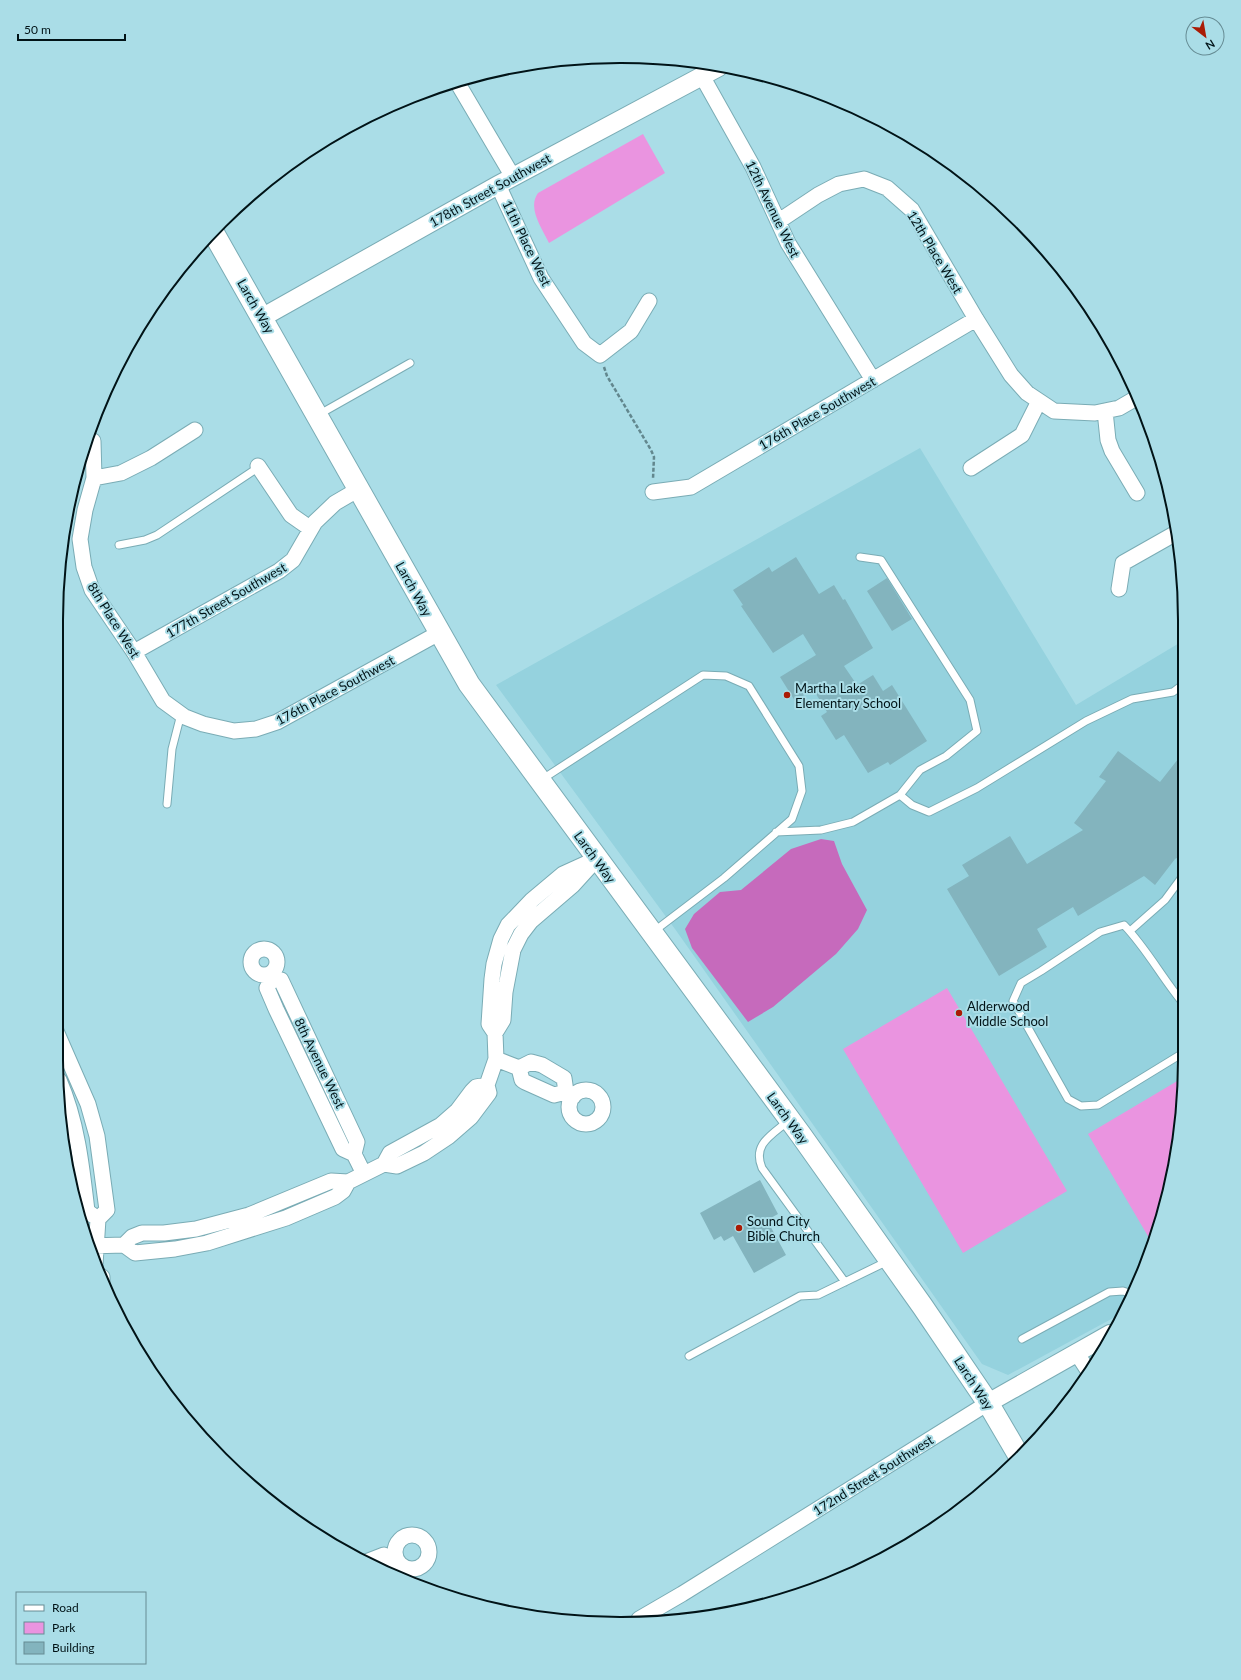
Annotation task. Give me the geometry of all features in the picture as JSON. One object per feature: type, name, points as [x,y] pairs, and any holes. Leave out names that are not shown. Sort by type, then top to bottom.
[{"type":"main road","name":"Larch Way","points":[[216,237],[263,317],[469,684],[596,859],[790,1119],[890,1260],[988,1403],[1017,1452]]},
{"type":"street","name":"178th Street Southwest","points":[[263,317],[506,181],[711,71]]},
{"type":"street","name":"12th Avenue West","points":[[702,76],[753,167],[779,221],[788,244],[873,380]]},
{"type":"street","name":"11th Place West","points":[[460,87],[506,181],[542,278],[584,343],[600,355]]},
{"type":"street","name":"12th Place West","points":[[779,221],[818,195],[839,184],[864,179],[887,188],[912,210],[976,319],[1011,375],[1027,393],[1054,411],[1095,413],[1104,411]]},
{"type":"street","points":[[600,355],[631,331],[649,301]]},
{"type":"street","name":"176th Place Southwest","points":[[653,492],[692,487],[976,319]]},
{"type":"street","points":[[1133,400],[1119,408],[1104,411],[1108,440],[1112,451],[1137,492]]},
{"type":"street","points":[[971,468],[1022,436],[1039,401]]},
{"type":"street","points":[[94,478],[121,473],[151,458],[195,430]]},
{"type":"street","name":"8th Place West","points":[[93,441],[94,478],[85,510],[80,539],[84,567],[92,590],[134,652],[163,701],[181,714],[204,724]]},
{"type":"street","points":[[258,466],[291,515],[311,529]]},
{"type":"street","name":"177th Street Southwest","points":[[134,652],[278,571],[293,560],[315,522],[335,503],[359,489]]},
{"type":"street","points":[[1119,589],[1123,563],[1171,535]]},
{"type":"street","name":"176th Place Southwest","points":[[204,724],[234,731],[256,729],[277,722],[439,633]]},
{"type":"street","points":[[96,1247],[124,1245],[132,1237],[142,1233],[164,1233],[196,1229],[249,1215],[331,1181],[348,1182],[384,1164],[390,1153],[441,1125],[457,1111],[476,1087],[487,1085],[496,1059],[495,1033],[503,1020],[505,992],[513,950],[521,934],[531,921],[573,885],[596,859]]},
{"type":"street","name":"8th Avenue West","points":[[271,977],[281,980],[336,1096],[357,1142],[354,1154],[364,1174]]},
{"type":"street","points":[[63,1047],[88,1104],[97,1136],[106,1210],[98,1219],[94,1242]]},
{"type":"street","points":[[496,1059],[519,1068],[531,1062],[542,1065],[564,1078],[570,1094],[554,1095],[524,1082],[522,1080],[519,1068]]},
{"type":"street","points":[[64,1092],[75,1129],[87,1211],[98,1219]]},
{"type":"street","name":"172nd Street Southwest","points":[[644,1616],[682,1594],[988,1403],[1103,1338]]},
{"type":"street","points":[[1076,1352],[1085,1367]]},
{"type":"street","points":[[373,1559],[384,1555],[393,1565]]},
{"type":"lane","points":[[318,415],[410,362]]},
{"type":"lane","points":[[119,544],[145,540],[157,535],[258,466]]},
{"type":"lane","points":[[776,832],[821,830],[852,822],[900,795],[920,770],[946,756],[977,731],[970,700],[881,560],[860,557]]},
{"type":"lane","points":[[540,781],[703,675],[726,676],[749,686],[799,766],[802,792],[792,819],[724,878],[652,933]]},
{"type":"lane","points":[[900,795],[912,805],[929,812],[977,788],[1086,721],[1132,699],[1173,692],[1178,688]]},
{"type":"lane","points":[[167,804],[172,749],[181,714]]},
{"type":"lane","points":[[1130,931],[1165,900],[1178,882]]},
{"type":"lane","points":[[1178,997],[1165,981],[1140,942],[1124,925],[1100,932],[1021,983],[1013,1001],[1068,1099],[1081,1106],[1098,1105],[1178,1058]]},
{"type":"lane","points":[[790,1119],[766,1140],[759,1150],[758,1159],[762,1168],[845,1282]]},
{"type":"lane","points":[[689,1356],[800,1296],[818,1295],[890,1260]]},
{"type":"lane","points":[[1022,1339],[1109,1292],[1123,1291],[1127,1292]]},
{"type":"path","points":[[600,355],[607,376],[654,457],[653,492]]},
{"type":"shaded area","name":"Alderwood Middle School","points":[[920,448],[1076,705],[1178,644],[1177,1096],[1167,1168],[1159,1204],[1136,1273],[1115,1317],[1008,1375],[982,1364],[675,929],[496,685]]},
{"type":"shaded area","points":[[821,839],[834,841],[842,864],[867,910],[858,929],[836,954],[773,1007],[748,1022],[692,948],[685,929],[694,914],[720,892],[741,890],[791,849]]},
{"type":"green space","points":[[643,134],[665,173],[549,243],[535,211],[535,199],[538,193]]},
{"type":"green space","points":[[947,988],[1067,1191],[963,1253],[843,1049]]},
{"type":"green space","points":[[1177,1081],[1173,1132],[1167,1168],[1159,1204],[1149,1237],[1088,1134]]},
{"type":"building","points":[[796,557],[819,594],[834,585],[843,600],[845,599],[873,648],[844,666],[857,685],[873,675],[883,691],[892,685],[927,741],[890,765],[888,762],[868,773],[844,735],[836,740],[821,716],[827,712],[813,689],[795,701],[780,677],[816,655],[803,634],[773,653],[741,606],[743,605],[733,590],[769,567],[772,572]]},
{"type":"building","points":[[887,578],[912,619],[892,631],[867,591]]},
{"type":"building","points":[[1118,751],[1160,782],[1178,759],[1178,857],[1175,859],[1155,885],[1144,876],[1078,916],[1073,907],[1037,929],[1047,947],[999,976],[947,889],[969,876],[962,865],[1010,836],[1027,864],[1083,830],[1074,823],[1106,781],[1099,777]]},
{"type":"building","name":"Sound City Bible Church","points":[[760,1180],[778,1214],[767,1220],[786,1255],[754,1273],[733,1236],[724,1241],[721,1236],[714,1240],[700,1213]]},
{"type":"place","name":"Martha Lake Elementary School","points":[[787,695]]},
{"type":"place","name":"Alderwood Middle School","points":[[959,1013]]},
{"type":"place","name":"Sound City Bible Church","points":[[739,1228]]}]
